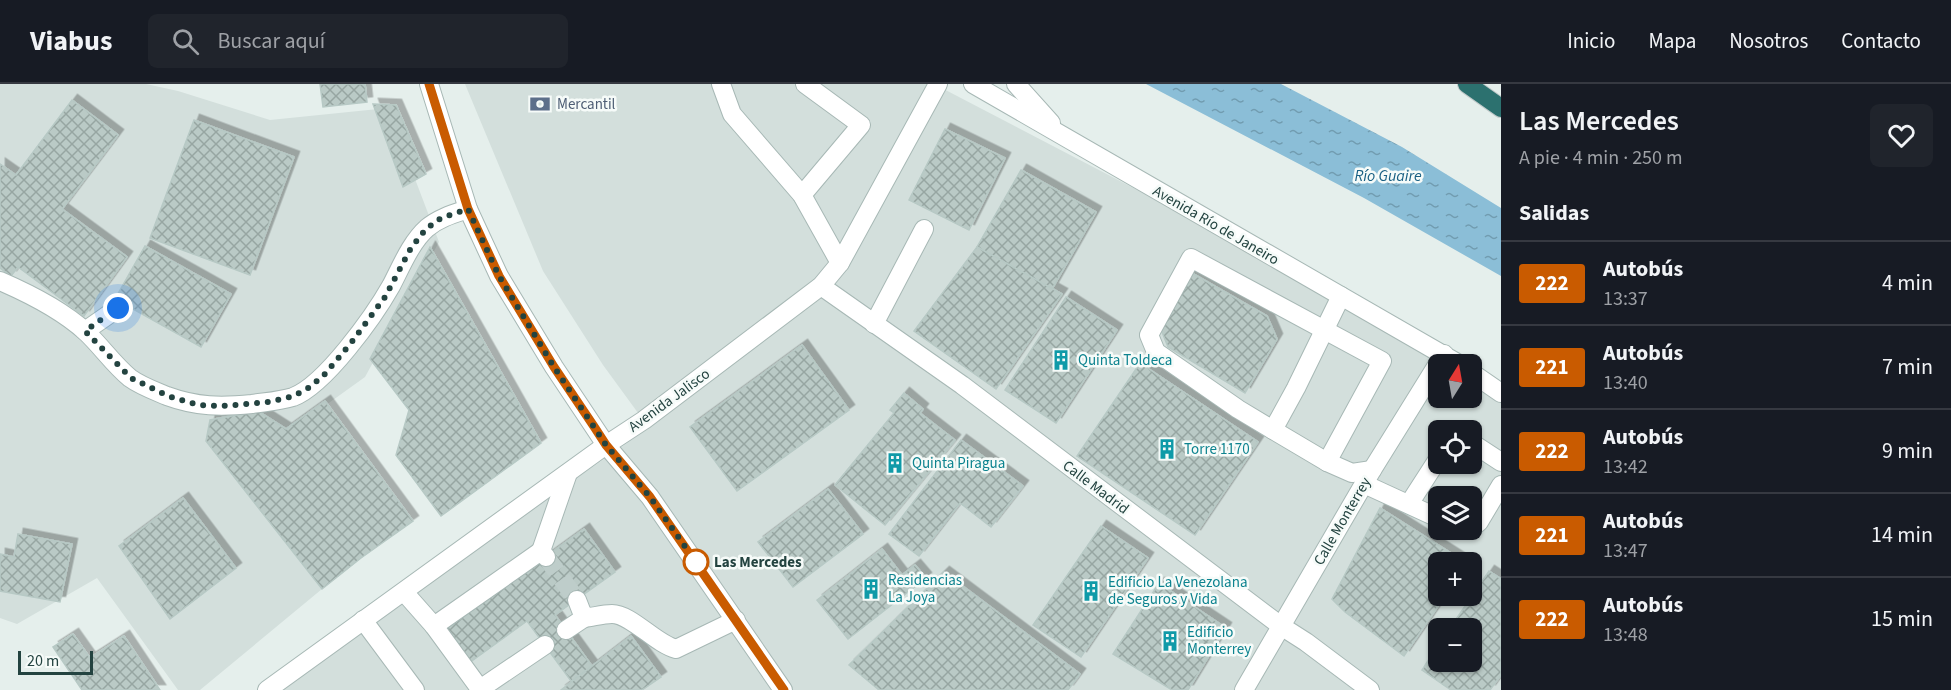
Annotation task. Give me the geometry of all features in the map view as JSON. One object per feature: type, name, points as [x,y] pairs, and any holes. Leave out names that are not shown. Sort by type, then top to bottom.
[{"type":"highway","points":[[1468,86],[1501,108]]},
{"type":"street","points":[[429,84],[468,209],[499,276],[554,367],[606,445],[650,497],[778,683],[797,690]]},
{"type":"street","points":[[438,114],[444,84]]},
{"type":"street","points":[[721,84],[732,114],[802,195],[840,263]]},
{"type":"street","points":[[802,195],[861,125],[805,84]]},
{"type":"street","name":"Avenida Jalisco","points":[[267,690],[606,445],[654,413],[821,286],[840,263],[938,84]]},
{"type":"street","name":"Avenida Río de Janeiro","points":[[973,84],[1442,354]]},
{"type":"street","points":[[1016,84],[1062,136]]},
{"type":"street","points":[[0,281],[26,292],[85,331],[131,378],[168,396],[198,405],[223,406],[269,402],[294,396],[310,387],[324,375],[385,297],[411,248],[426,229],[441,218],[468,209]]},
{"type":"street","points":[[874,324],[924,228]]},
{"type":"street","points":[[1327,462],[1382,361],[1191,258],[1149,335],[1156,352],[1238,409],[1327,462],[1368,477],[1409,504],[1428,513]]},
{"type":"street","name":"Calle Madrid","points":[[821,286],[962,385],[1281,626],[1370,690]]},
{"type":"street","points":[[1273,430],[1341,296]]},
{"type":"street","points":[[85,331],[118,308]]},
{"type":"street","points":[[1482,380],[1501,393]]},
{"type":"street","name":"Calle Monterrey","points":[[1244,690],[1368,477],[1428,392]]},
{"type":"street","points":[[1482,450],[1501,462]]},
{"type":"street","points":[[434,626],[543,554],[568,473]]},
{"type":"street","points":[[1409,504],[1428,474]]},
{"type":"street","points":[[1482,517],[1501,485]]},
{"type":"street","points":[[404,592],[434,626],[480,689],[545,645]]},
{"type":"street","points":[[577,600],[584,618]]},
{"type":"street","points":[[566,630],[584,618],[615,613],[633,622],[668,647],[676,649],[736,620]]},
{"type":"street","points":[[363,620],[415,690]]},
{"type":"shaded area","points":[[0,84],[146,84],[178,91],[270,120],[388,108],[439,242],[365,377],[326,405],[324,402],[286,429],[258,411],[210,420],[206,440],[322,589],[200,690],[178,690],[97,578],[17,624],[0,618]]},
{"type":"shaded area","points":[[465,84],[934,84],[1191,218],[1428,356],[1428,408],[1482,408],[1482,391],[1501,403],[1501,690],[275,690],[390,607],[649,428],[603,365],[543,271]]},
{"type":"water","name":"Río Guaire","points":[[1146,84],[1281,84],[1402,147],[1501,208],[1501,276],[1364,198]]},
{"type":"building","points":[[320,84],[365,84],[367,102],[323,107]]},
{"type":"building","points":[[72,100],[118,135],[62,209],[127,257],[84,316],[18,267],[11,276],[0,268],[0,164],[16,175]]},
{"type":"building","points":[[373,104],[396,105],[426,174],[403,187]]},
{"type":"building","points":[[194,120],[294,157],[250,275],[150,238]]},
{"type":"building","points":[[945,129],[1005,158],[969,230],[909,200]]},
{"type":"building","points":[[1021,170],[1096,212],[1052,289],[977,247]]},
{"type":"building","points":[[145,246],[231,294],[201,347],[115,299]]},
{"type":"building","points":[[430,247],[541,443],[441,516],[396,455],[409,410],[370,359]]},
{"type":"building","points":[[977,247],[1062,294],[996,389],[914,331]]},
{"type":"building","points":[[1190,272],[1267,316],[1277,339],[1245,393],[1168,347],[1160,327]]},
{"type":"building","name":"Quinta Toldeca","points":[[1066,297],[1117,330],[1056,423],[1005,390]]},
{"type":"building","points":[[802,345],[849,410],[737,491],[690,427]]},
{"type":"building","name":"Torre 1170","points":[[1140,363],[1258,442],[1195,535],[1077,456]]},
{"type":"building","name":"Quinta Piragua","points":[[904,393],[923,409],[920,413],[955,440],[885,525],[835,485],[894,413],[890,410]]},
{"type":"building","points":[[325,401],[413,521],[322,589],[206,441],[210,420],[258,411],[286,429]]},
{"type":"building","points":[[961,440],[1023,486],[991,527],[960,503],[919,556],[889,534]]},
{"type":"building","points":[[828,489],[863,534],[793,587],[758,542]]},
{"type":"building","points":[[183,498],[236,568],[170,619],[119,546]]},
{"type":"building","points":[[1380,508],[1449,552],[1428,552],[1428,606],[1438,606],[1404,656],[1345,612],[1332,599]]},
{"type":"building","name":"Edificio La Venezolana de Seguros y Vida","points":[[1101,526],[1148,558],[1081,657],[1033,625]]},
{"type":"building","points":[[584,529],[615,572],[555,615],[592,666],[571,681],[527,621],[469,663],[445,630]]},
{"type":"building","points":[[18,534],[72,544],[60,602],[0,591],[0,554],[14,557]]},
{"type":"building","name":"Residencias La Joya","points":[[882,549],[902,575],[915,565],[926,578],[848,639],[817,600]]},
{"type":"building","points":[[1489,571],[1501,579],[1501,675],[1490,690],[1451,690],[1422,670],[1428,661],[1428,672],[1482,672],[1482,618],[1457,618],[1465,606],[1482,606],[1482,581]]},
{"type":"building","points":[[944,572],[1080,674],[1068,690],[879,690],[849,665]]},
{"type":"building","name":"Edificio Monterrey","points":[[1159,583],[1226,628],[1188,690],[1172,690],[1113,654]]},
{"type":"building","points":[[73,634],[90,658],[124,636],[160,690],[82,690],[53,647]]},
{"type":"building","points":[[631,636],[661,677],[642,690],[561,690]]},
{"type":"tunnel","points":[[546,557],[577,600]]},
{"type":"bus line","name":"222","points":[[429,84],[468,209],[499,276],[554,367],[606,445],[650,497],[784,690]]},
{"type":"place","name":"Mercantil","points":[[540,104]]},
{"type":"place","name":"Quinta Toldeca","points":[[1061,360]]},
{"type":"place","name":"Torre 1170","points":[[1167,449]]},
{"type":"place","name":"Quinta Piragua","points":[[895,463]]},
{"type":"place","name":"Las Mercedes","points":[[696,562]]},
{"type":"place","name":"Residencias La Joya","points":[[871,589]]},
{"type":"place","name":"Edificio La Venezolana de Seguros y Vida","points":[[1091,591]]},
{"type":"place","name":"Edificio Monterrey","points":[[1170,641]]},
{"type":"route","points":[[118,308],[85,331],[131,378],[146,387],[198,405],[249,404],[294,396],[310,387],[324,375],[368,322],[385,297],[411,248],[426,229],[441,218],[468,209],[499,276],[554,367],[606,445],[650,497],[696,562]]}]
